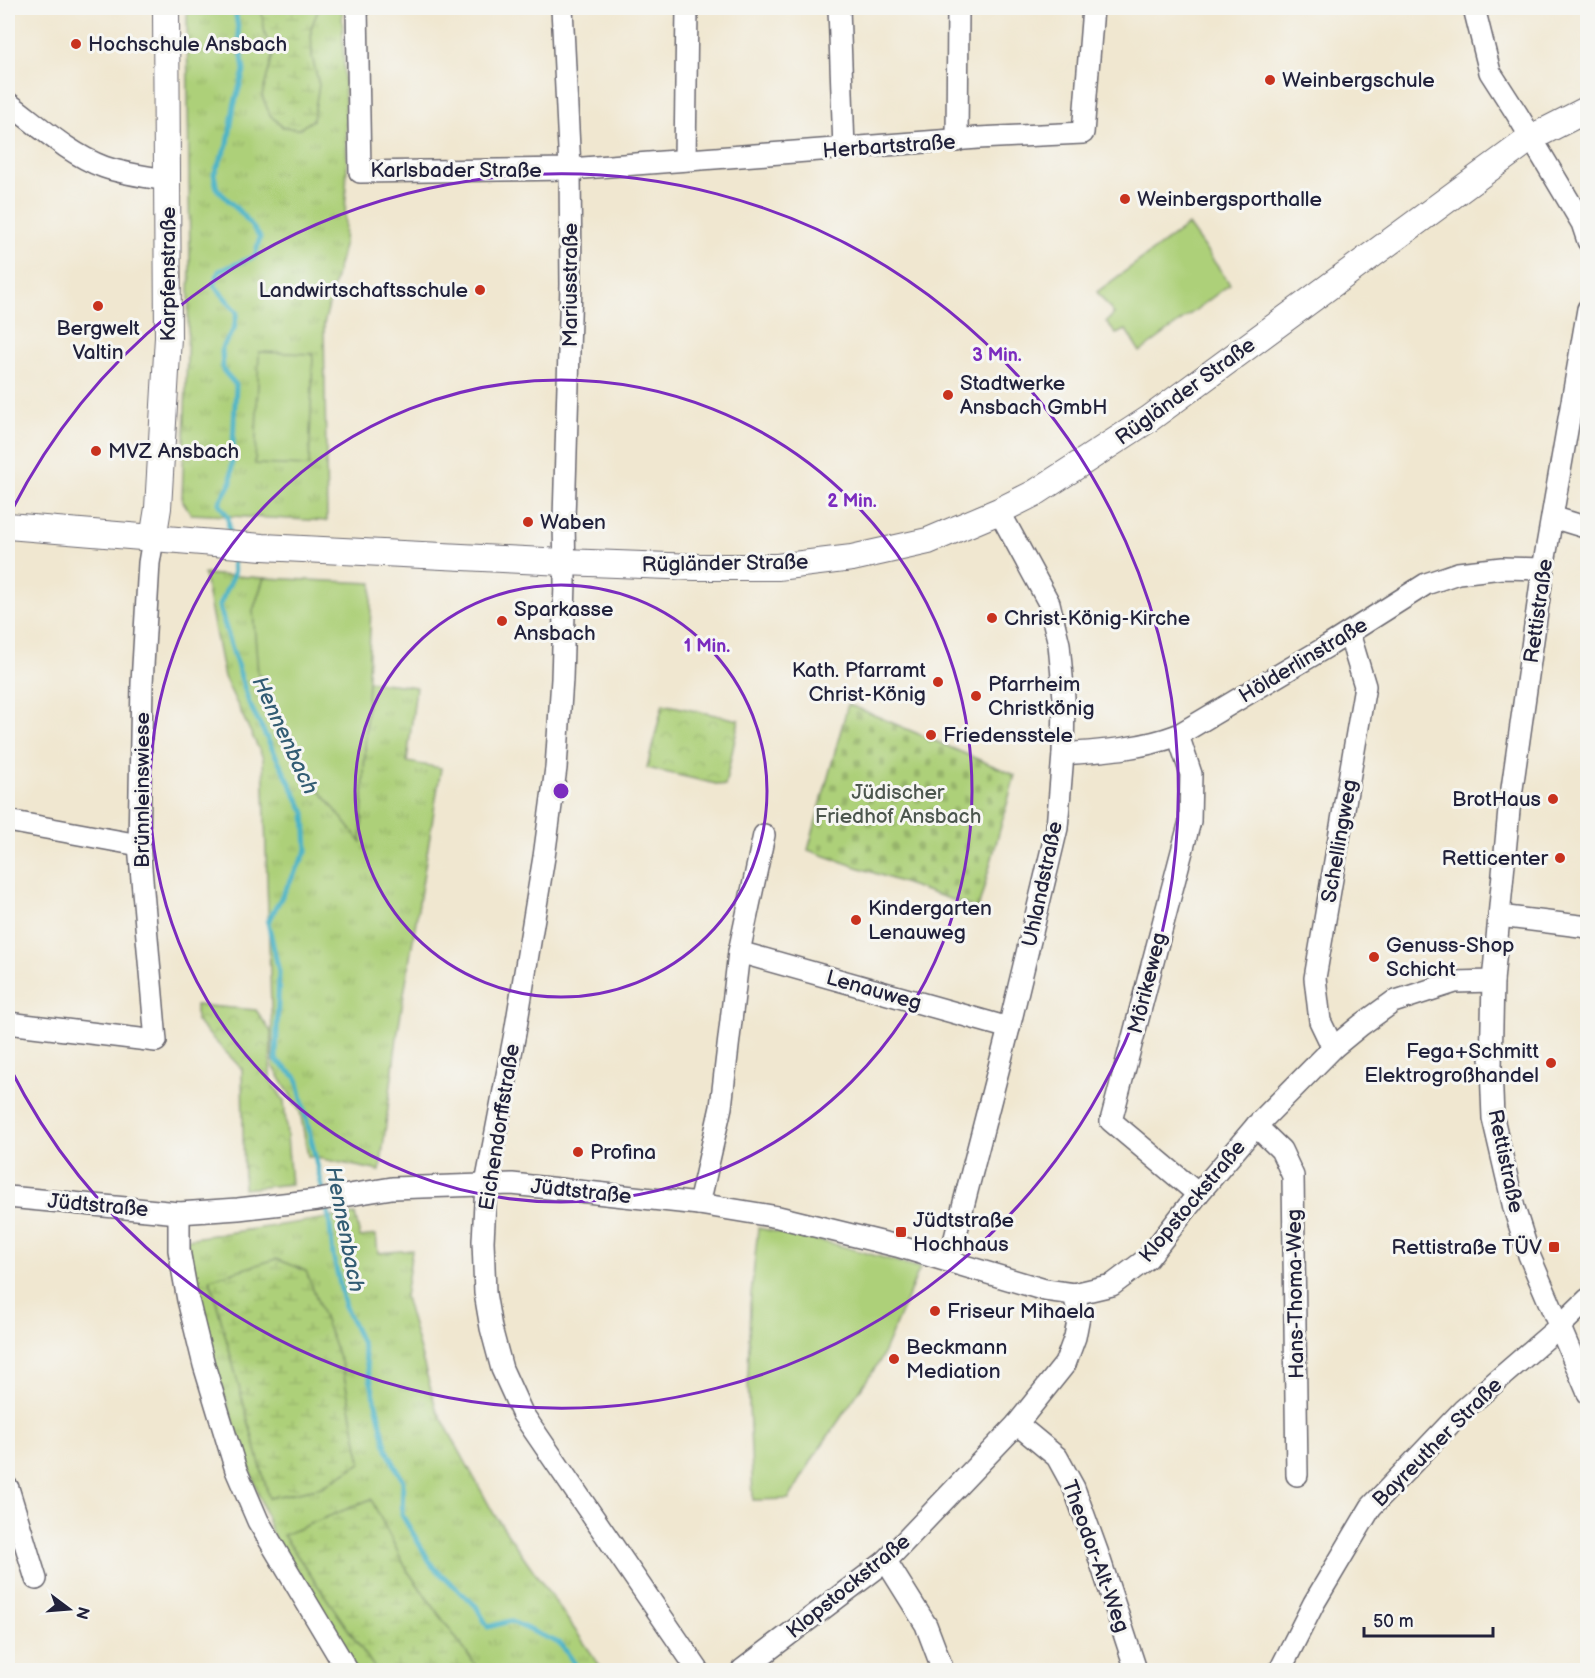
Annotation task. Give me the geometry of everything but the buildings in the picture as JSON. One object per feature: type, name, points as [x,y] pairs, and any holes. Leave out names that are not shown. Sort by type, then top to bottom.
[{"type":"main road","name":"Karpfenstraße","points":[[153,539],[158,508],[168,337],[166,8]]},
{"type":"main road","name":"Rügländer Straße","points":[[8,526],[246,546],[695,567],[777,567],[852,558],[928,541],[1035,493],[1149,419],[1531,138],[1587,109]]},
{"type":"street","name":"Karlsbader Straße","points":[[357,8],[360,172],[570,169]]},
{"type":"street","name":"Mariusstraße","points":[[562,8],[570,169],[571,284],[564,562]]},
{"type":"street","points":[[685,160],[687,8]]},
{"type":"street","points":[[839,8],[844,150]]},
{"type":"street","points":[[957,141],[958,8]]},
{"type":"street","name":"Herbartstraße","points":[[570,169],[1083,133],[1093,8]]},
{"type":"street","points":[[1473,8],[1490,72],[1586,228]]},
{"type":"street","points":[[8,103],[89,160],[106,168],[168,180]]},
{"type":"street","name":"Rettistraße","points":[[1587,309],[1543,569],[1509,810],[1493,981],[1491,1067],[1493,1118],[1515,1208],[1529,1255],[1587,1393]]},
{"type":"street","name":"Uhlandstraße","points":[[949,1261],[1009,1028],[1057,828],[1062,754],[1063,688],[1059,644],[1049,603],[999,511]]},
{"type":"street","points":[[1552,517],[1587,528]]},
{"type":"street","name":"Brünnleinswiese","points":[[8,1023],[156,1041],[139,845],[142,683],[149,563],[153,539]]},
{"type":"street","name":"Eichendorffstraße","points":[[564,562],[565,613],[556,768],[515,1033],[486,1184],[483,1241],[484,1293],[502,1369],[522,1413],[698,1671]]},
{"type":"street","name":"Hölderlinstraße","points":[[1062,754],[1158,743],[1178,735],[1349,633],[1426,584],[1458,573],[1502,568],[1543,569]]},
{"type":"street","name":"Schellingweg","points":[[1333,1048],[1320,1022],[1315,978],[1365,686],[1349,633]]},
{"type":"street","name":"Mörikeweg","points":[[1178,735],[1191,774],[1190,821],[1111,1121],[1198,1194]]},
{"type":"street","points":[[8,821],[139,845]]},
{"type":"street","points":[[699,1204],[721,1107],[739,952],[764,835]]},
{"type":"street","points":[[1499,916],[1587,927]]},
{"type":"street","name":"Lenauweg","points":[[739,952],[1009,1028]]},
{"type":"street","name":"Klopstockstraße","points":[[742,1671],[886,1561],[1017,1424],[1065,1364],[1075,1337],[1079,1316],[1074,1294],[1112,1285],[1148,1258],[1198,1194],[1256,1126],[1333,1048],[1393,1002],[1455,982],[1493,981]]},
{"type":"street","name":"Hans-Thoma-Weg","points":[[1256,1126],[1281,1150],[1293,1176],[1297,1476]]},
{"type":"street","name":"Jüdtstraße","points":[[8,1197],[179,1213],[327,1199],[392,1188],[512,1184],[699,1204],[778,1217],[856,1235],[1045,1290],[1074,1294]]},
{"type":"street","points":[[179,1213],[179,1250],[188,1300],[204,1365],[236,1470],[258,1521],[347,1671]]},
{"type":"street","name":"Bayreuther Straße","points":[[1280,1671],[1314,1603],[1371,1507],[1463,1410],[1559,1327],[1587,1299]]},
{"type":"street","name":"Theodor-Alt-Weg","points":[[1017,1424],[1057,1457],[1074,1488],[1136,1671]]},
{"type":"street","points":[[8,1488],[36,1579]]},
{"type":"street","points":[[886,1561],[926,1624],[942,1671]]},
{"type":"green space","points":[[187,8],[342,8],[347,164],[344,246],[324,324],[327,521],[191,514],[182,500],[190,267]]},
{"type":"green space","points":[[261,8],[319,8],[311,28],[312,56],[319,85],[313,120],[299,129],[283,127],[270,115],[262,96],[273,54],[265,34]]},
{"type":"green space","points":[[1188,225],[1230,284],[1140,352],[1126,330],[1116,334],[1106,322],[1114,314],[1097,292]]},
{"type":"green space","points":[[259,352],[313,354],[309,466],[255,464]]},
{"type":"green space","points":[[204,574],[264,578],[253,611],[361,841],[368,681],[416,687],[407,762],[441,768],[397,1037],[380,1171],[308,1156],[300,1111],[273,1066],[263,758],[224,677]]},
{"type":"green space","points":[[264,578],[372,583],[361,842],[317,787],[258,673],[253,611]]},
{"type":"green space","points":[[663,704],[739,720],[725,786],[647,768]]},
{"type":"green space","name":"Jüdischer Friedhof Ansbach","points":[[848,704],[1015,775],[978,909],[808,850]]},
{"type":"green space","points":[[196,1005],[256,1010],[271,1032],[270,1079],[284,1101],[291,1184],[244,1189],[242,1069],[196,1021]]},
{"type":"green space","points":[[355,1214],[360,1237],[376,1235],[378,1253],[412,1250],[405,1297],[436,1408],[494,1514],[603,1670],[356,1670],[273,1536],[219,1380],[186,1239]]},
{"type":"green space","points":[[758,1228],[834,1244],[920,1268],[880,1361],[815,1455],[789,1499],[753,1500],[748,1379],[750,1305]]},
{"type":"green space","points":[[276,1259],[306,1271],[342,1365],[361,1463],[322,1487],[269,1498],[210,1279]]},
{"type":"green space","points":[[371,1499],[407,1570],[479,1670],[376,1670],[283,1535]]},
{"type":"waterway","name":"Hennenbach","points":[[230,538],[228,517],[219,503],[231,482],[236,385],[223,370],[222,348],[234,329],[237,312],[214,285],[219,271],[255,256],[260,237],[244,216],[217,189],[214,174],[228,143],[234,106],[244,71],[235,8]]},
{"type":"waterway","name":"Hennenbach","points":[[232,550],[234,574],[219,606],[249,703],[305,813],[307,850],[268,922],[279,972],[276,1060],[297,1078],[324,1195]]},
{"type":"waterway","name":"Hennenbach","points":[[326,1204],[333,1255],[345,1307],[362,1344],[387,1450],[403,1481],[402,1515],[433,1567],[476,1606],[488,1627],[510,1621],[561,1644],[579,1670]]},
{"type":"place","name":"Hochschule Ansbach","points":[[76,44]]},
{"type":"place","name":"Weinbergschule","points":[[1270,80]]},
{"type":"place","name":"Weinbergsporthalle","points":[[1125,199]]},
{"type":"place","name":"Landwirtschaftsschule","points":[[480,290]]},
{"type":"place","name":"Bergwelt Valtin","points":[[98,306]]},
{"type":"place","name":"Stadtwerke Ansbach GmbH","points":[[948,395]]},
{"type":"place","name":"MVZ Ansbach","points":[[96,451]]},
{"type":"place","name":"Waben","points":[[528,522]]},
{"type":"place","name":"Christ-König-Kirche","points":[[992,618]]},
{"type":"place","name":"Sparkasse Ansbach","points":[[502,621]]},
{"type":"place","name":"Kath. Pfarramt Christ-König","points":[[938,682]]},
{"type":"place","name":"Pfarrheim Christkönig","points":[[976,696]]},
{"type":"place","name":"Friedensstele","points":[[931,735]]},
{"type":"place","name":"BrotHaus","points":[[1553,799]]},
{"type":"place","name":"Retticenter","points":[[1560,858]]},
{"type":"place","name":"Kindergarten Lenauweg","points":[[856,920]]},
{"type":"place","name":"Genuss-Shop Schicht","points":[[1374,957]]},
{"type":"place","name":"Fega+Schmitt Elektrogroßhandel","points":[[1551,1063]]},
{"type":"place","name":"Profina","points":[[578,1152]]},
{"type":"place","name":"Jüdtstraße Hochhaus","points":[[901,1232]]},
{"type":"place","name":"Rettistraße TÜV","points":[[1554,1247]]},
{"type":"place","name":"Friseur Mihaela","points":[[935,1311]]},
{"type":"place","name":"Beckmann Mediation","points":[[894,1359]]}]
